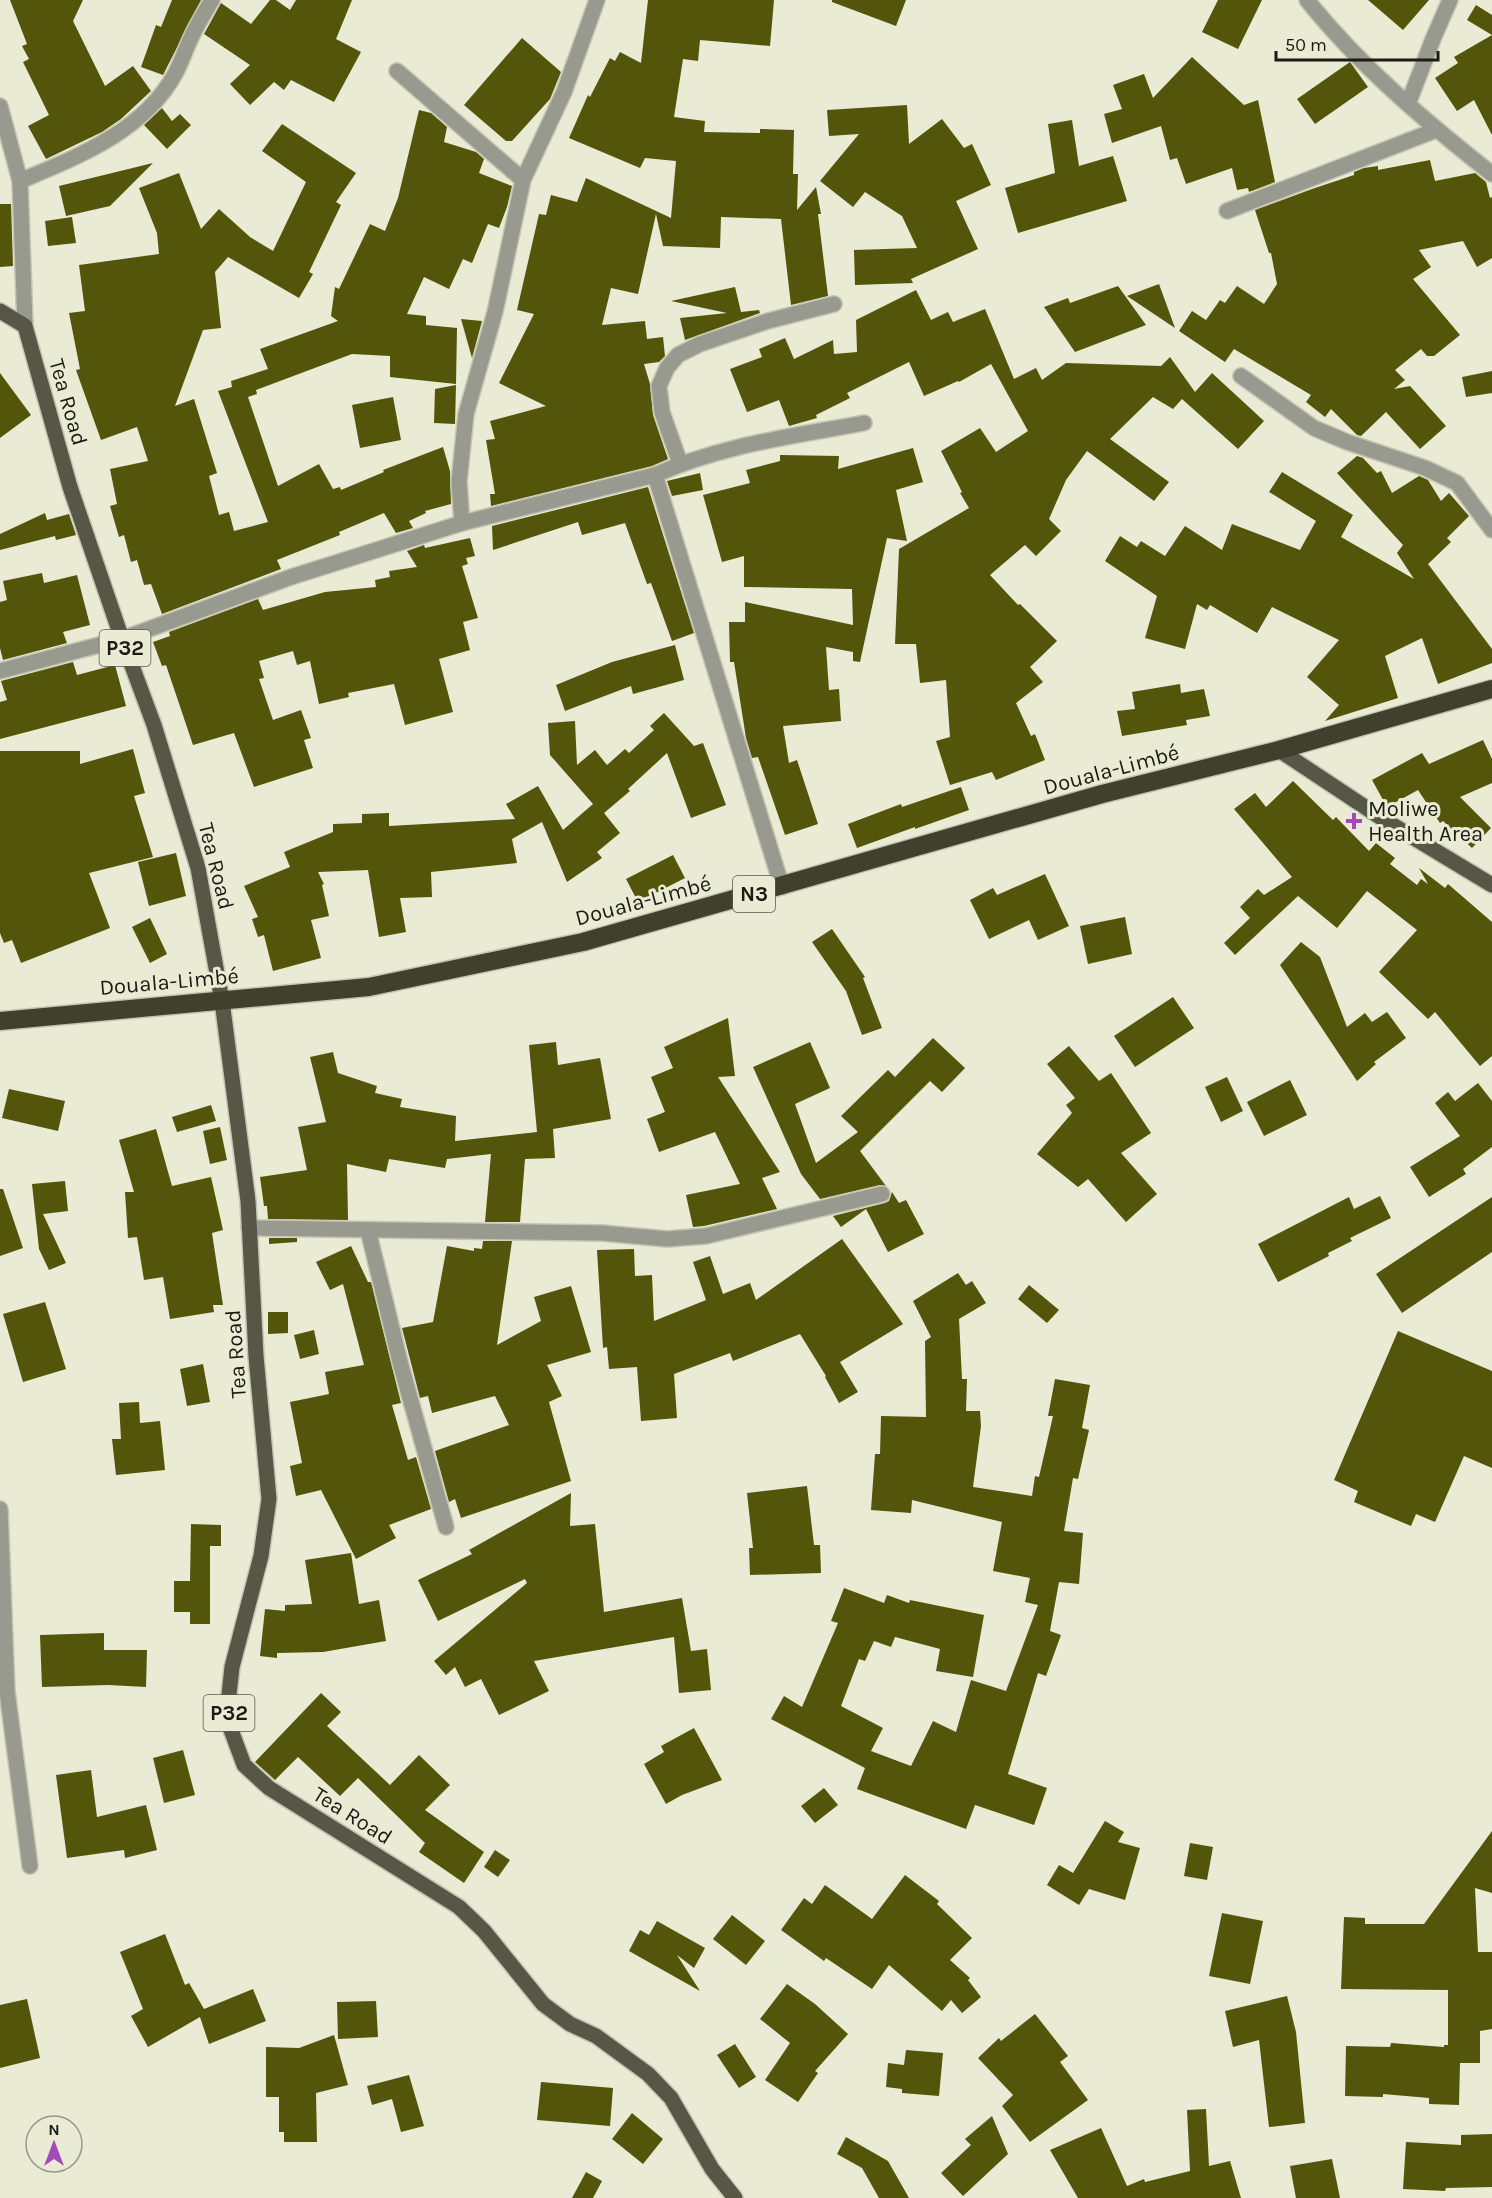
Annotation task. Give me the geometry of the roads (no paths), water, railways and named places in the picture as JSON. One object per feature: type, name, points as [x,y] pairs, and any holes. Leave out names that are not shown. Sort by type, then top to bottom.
[{"type":"highway","name":"Douala-Limbé","points":[[0,1021],[369,987],[583,942],[1102,794],[1279,750],[1492,689]]},
{"type":"main road","points":[[0,311],[25,326]]},
{"type":"main road","name":"Tea Road","points":[[25,326],[69,487],[154,725],[198,868],[222,1001],[248,1202],[256,1356],[269,1499],[261,1556],[231,1676],[228,1704],[231,1730],[244,1765],[269,1788],[459,1906],[484,1930],[543,2004],[570,2024],[596,2036],[648,2074],[671,2098],[712,2169],[735,2198]]},
{"type":"main road","points":[[1279,750],[1386,821],[1492,885]]},
{"type":"street","points":[[20,182],[76,157],[127,128],[155,101],[175,75],[191,37],[212,0]]},
{"type":"street","points":[[462,524],[459,482],[466,414],[495,312],[524,180],[564,92],[597,0]]},
{"type":"street","points":[[1307,0],[1345,45],[1437,130],[1492,174]]},
{"type":"street","points":[[1408,104],[1450,0]]},
{"type":"street","points":[[397,71],[524,180]]},
{"type":"street","points":[[0,106],[20,182],[25,326]]},
{"type":"street","points":[[1227,211],[1437,130]]},
{"type":"street","points":[[680,464],[662,412],[659,386],[667,368],[678,356],[700,344],[768,321],[834,304]]},
{"type":"street","points":[[1240,376],[1314,428],[1347,442],[1425,468],[1457,483],[1492,530]]},
{"type":"street","points":[[0,671],[122,639],[291,577],[462,524],[655,474],[726,450],[864,423]]},
{"type":"street","points":[[655,474],[782,886]]},
{"type":"street","points":[[249,1227],[602,1233],[667,1239],[706,1236],[882,1194]]},
{"type":"street","points":[[368,1230],[400,1362],[446,1527]]},
{"type":"street","points":[[0,1509],[7,1691],[30,1866]]},
{"type":"place","name":"Moliwe Health Area","points":[[1354,821]]}]
